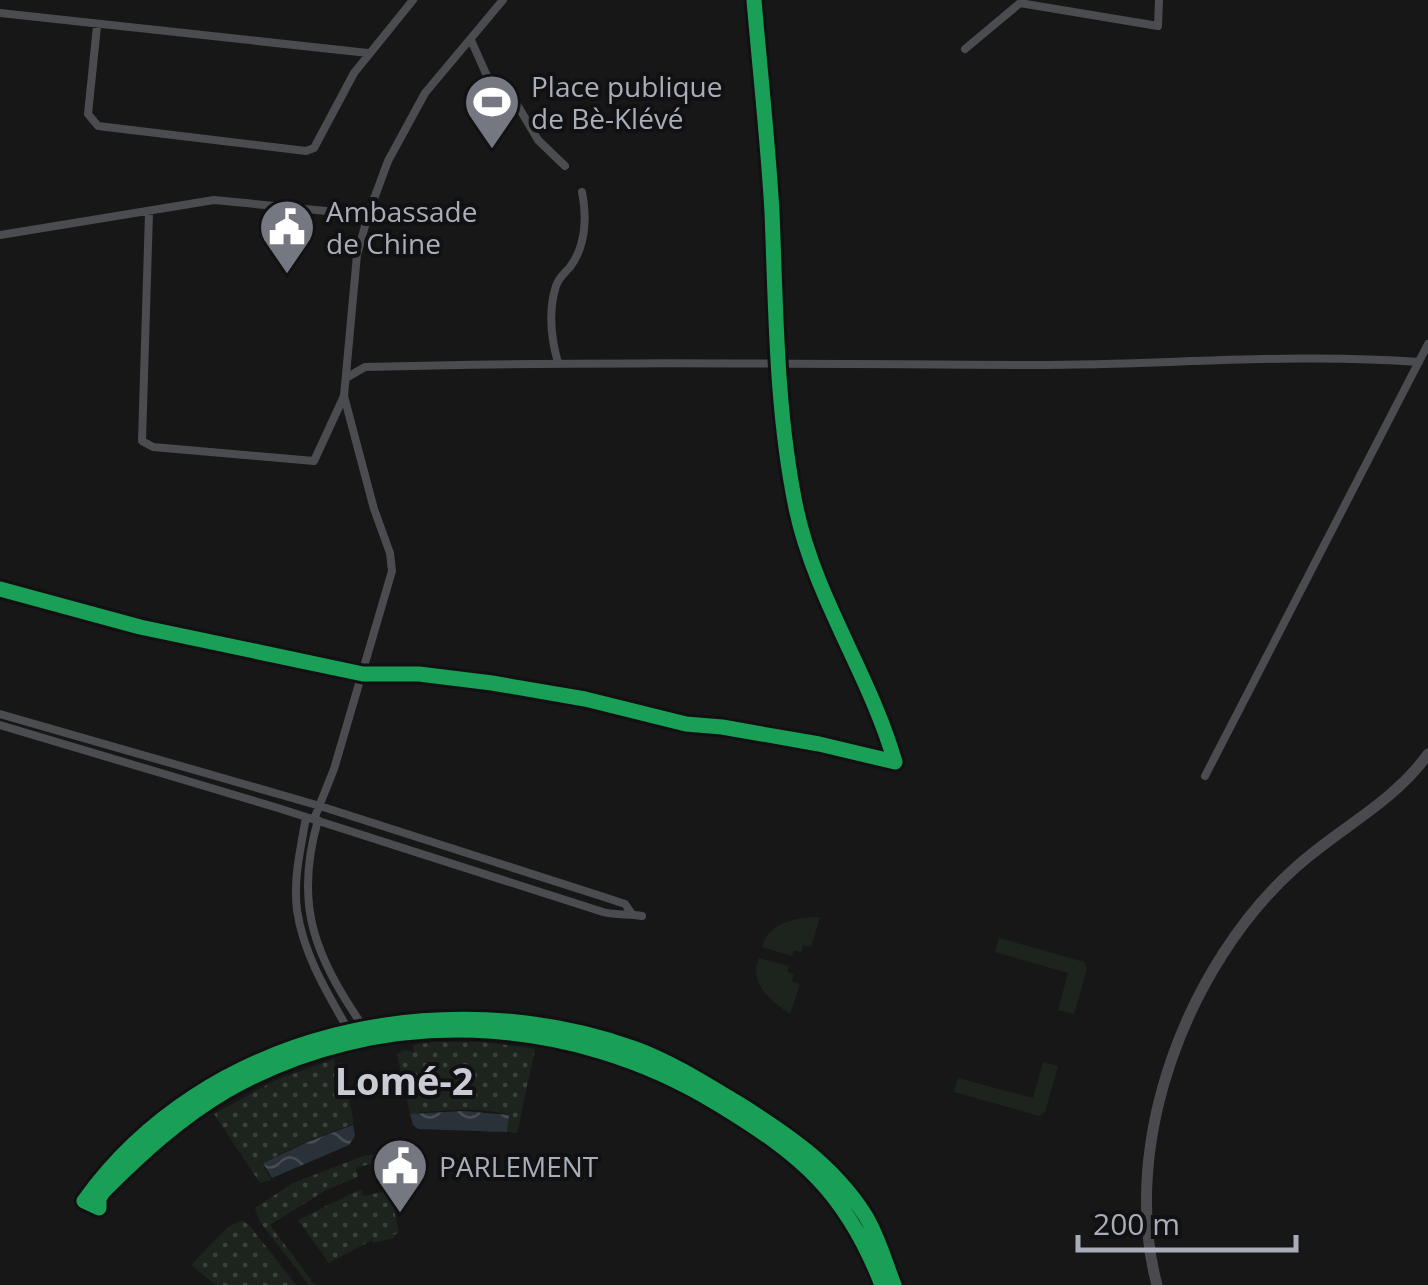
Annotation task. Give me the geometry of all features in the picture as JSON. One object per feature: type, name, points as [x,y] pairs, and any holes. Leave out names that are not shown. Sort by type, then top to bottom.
[{"type":"main road","points":[[1158,1285],[1149,1238],[1151,1146],[1171,1060],[1204,984],[1224,949],[1257,906],[1299,864],[1392,794],[1428,754]]},
{"type":"street","points":[[96,26],[88,114],[98,126],[306,151],[314,148],[338,99],[369,53],[414,0]]},
{"type":"street","points":[[149,213],[141,437],[144,444],[153,448],[311,462],[344,396],[351,298],[368,215],[406,123],[425,92],[502,0]]},
{"type":"street","points":[[0,589],[140,626],[363,674],[418,674],[492,682],[585,698],[686,724],[819,744],[894,762],[881,715],[840,630],[796,508],[777,364],[771,206],[754,0]]},
{"type":"street","points":[[965,48],[1020,4],[1158,26],[1158,0]]},
{"type":"street","points":[[0,14],[369,53]]},
{"type":"street","points":[[470,40],[487,76],[512,96],[538,140],[565,166]]},
{"type":"street","points":[[558,363],[552,347],[550,318],[556,285],[572,265],[581,242],[587,216],[582,192]]},
{"type":"street","points":[[0,235],[214,200],[368,215]]},
{"type":"street","points":[[1204,776],[1428,344]]},
{"type":"street","points":[[346,378],[365,367],[558,363],[1039,365],[1365,358],[1419,362]]},
{"type":"street","points":[[344,396],[392,571],[363,674],[320,806],[312,819],[297,873],[297,908],[304,942],[321,983],[349,1030]]},
{"type":"street","points":[[0,714],[320,806],[608,898],[625,904],[637,915],[622,917],[603,912],[0,724]]},
{"type":"street","points":[[109,756],[112,744]]},
{"type":"street","points":[[312,819],[307,879],[314,934],[323,961],[364,1028]]},
{"type":"street","points":[[882,1285],[859,1233],[835,1194],[806,1165],[754,1126],[692,1088],[642,1064],[588,1046],[507,1032],[450,1029],[369,1037],[268,1070],[227,1090],[155,1142],[103,1192],[99,1208],[84,1201],[124,1154],[190,1100],[252,1064],[349,1030],[414,1020],[499,1020],[601,1038],[666,1063],[783,1132],[822,1164],[867,1218],[894,1285]]},
{"type":"shaded area","points":[[820,917],[811,947],[803,945],[801,952],[794,950],[792,956],[762,947],[777,927],[802,918]]},
{"type":"shaded area","points":[[999,938],[1084,962],[1087,968],[1074,1014],[1058,1010],[1068,973],[995,952]]},
{"type":"shaded area","points":[[759,958],[789,966],[787,972],[794,974],[792,981],[800,984],[790,1014],[759,983]]},
{"type":"shaded area","points":[[484,1042],[535,1049],[517,1133],[507,1132],[509,1115],[497,1112],[410,1114],[397,1054],[404,1050],[414,1052],[413,1045]]},
{"type":"shaded area","points":[[334,1059],[335,1064],[342,1063],[354,1124],[262,1163],[271,1180],[260,1183],[214,1114],[276,1080]]},
{"type":"shaded area","points":[[1043,1062],[1058,1066],[1045,1112],[1039,1116],[954,1092],[958,1078],[1033,1098]]},
{"type":"shaded area","points":[[375,1155],[377,1162],[356,1168],[358,1177],[326,1190],[270,1225],[315,1285],[309,1285],[260,1222],[255,1208],[293,1183]]},
{"type":"shaded area","points":[[361,1189],[364,1196],[390,1190],[399,1233],[394,1238],[373,1243],[372,1240],[329,1263],[298,1220]]},
{"type":"shaded area","points":[[242,1220],[296,1285],[216,1285],[191,1265],[228,1227]]},
{"type":"water","points":[[463,1111],[509,1115],[507,1132],[418,1129],[410,1114]]},
{"type":"water","points":[[353,1125],[355,1136],[349,1145],[272,1178],[263,1163],[310,1141]]},
{"type":"cycle path","points":[[0,589],[140,627],[363,674],[419,674],[492,683],[585,699],[686,724],[819,744],[895,762],[872,698],[816,573],[789,471],[754,0]]},
{"type":"cycle path","points":[[882,1285],[853,1225],[818,1179],[774,1141],[718,1104],[661,1074],[600,1051],[538,1037],[474,1030],[410,1032],[347,1043],[285,1063],[226,1091],[177,1125],[103,1192],[99,1208],[84,1201],[135,1143],[195,1096],[262,1060],[334,1035],[410,1022],[486,1020],[562,1029],[636,1049],[687,1073],[755,1114],[807,1151],[852,1197],[874,1232],[894,1285]]},
{"type":"place","name":"Place publique de Bè-Klévé","points":[[492,151]]},
{"type":"place","name":"Ambassade de Chine","points":[[287,276]]},
{"type":"place","name":"PARLEMENT","points":[[400,1215]]},
{"type":"district","name":"Lomé-2","points":[[404,1080]]}]
